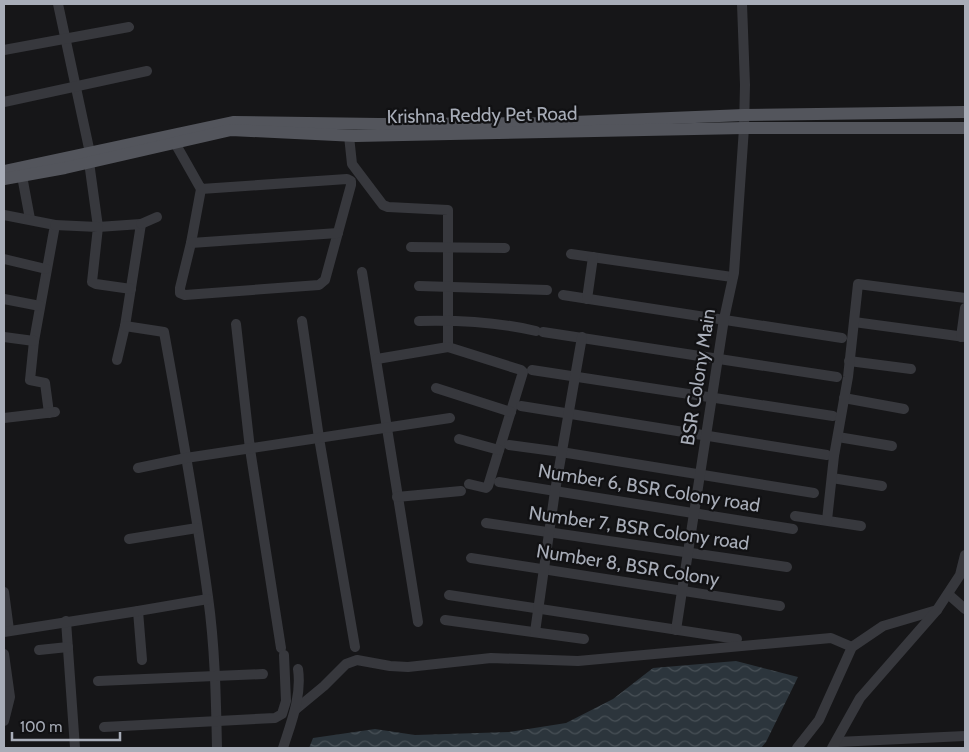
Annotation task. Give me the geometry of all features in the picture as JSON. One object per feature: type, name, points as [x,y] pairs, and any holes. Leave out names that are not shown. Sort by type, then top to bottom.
[{"type":"main road","name":"Krishna Reddy Pet Road","points":[[4,171],[175,143],[231,130],[349,136],[965,112]]},
{"type":"main road","name":"Krishna Reddy Pet Road","points":[[4,179],[233,122],[379,124],[744,122],[965,128]]},
{"type":"street","points":[[58,4],[90,158],[98,228],[92,282],[131,289]]},
{"type":"street","name":"BSR Colony Main","points":[[676,630],[724,319],[734,272],[744,122],[745,85],[742,4]]},
{"type":"street","points":[[4,50],[129,27]]},
{"type":"street","points":[[4,99],[76,87],[147,71]]},
{"type":"street","points":[[349,136],[352,164],[383,205],[388,207],[448,210],[448,347]]},
{"type":"street","points":[[175,143],[201,189],[192,243],[180,293],[185,296],[319,285],[325,280],[351,181],[347,179],[201,189]]},
{"type":"street","points":[[22,176],[30,219]]},
{"type":"street","points":[[4,215],[55,225],[98,228],[141,224],[157,217]]},
{"type":"street","points":[[117,360],[125,326],[141,224]]},
{"type":"street","points":[[4,418],[52,412],[45,383],[30,380],[34,342],[55,225]]},
{"type":"street","points":[[192,243],[338,233]]},
{"type":"street","points":[[411,247],[505,248]]},
{"type":"street","points":[[571,254],[732,277]]},
{"type":"street","points":[[586,299],[593,257]]},
{"type":"street","points":[[4,260],[46,269]]},
{"type":"street","points":[[362,272],[418,622]]},
{"type":"street","points":[[827,520],[850,361],[858,284],[965,298]]},
{"type":"street","points":[[419,286],[547,290]]},
{"type":"street","points":[[563,295],[842,338]]},
{"type":"street","points":[[4,299],[40,306]]},
{"type":"street","points":[[854,322],[963,337],[965,308]]},
{"type":"street","points":[[302,320],[319,438],[356,647]]},
{"type":"street","points":[[419,321],[510,325],[837,377]]},
{"type":"street","points":[[104,727],[275,718],[282,714],[286,701],[283,652],[250,449],[236,324]]},
{"type":"street","points":[[125,326],[164,332],[208,599],[216,676],[217,748]]},
{"type":"street","points":[[4,337],[34,342]]},
{"type":"street","points":[[535,632],[555,491],[582,337]]},
{"type":"street","points":[[377,360],[448,347],[521,370],[523,374],[500,450],[486,488],[465,488],[397,497]]},
{"type":"street","points":[[850,361],[911,370]]},
{"type":"street","points":[[532,370],[833,416]]},
{"type":"street","points":[[436,388],[511,412]]},
{"type":"street","points":[[844,398],[904,409]]},
{"type":"street","points":[[521,406],[827,455]]},
{"type":"street","points":[[138,468],[186,458],[450,418]]},
{"type":"street","points":[[838,437],[892,446]]},
{"type":"street","points":[[459,440],[500,450]]},
{"type":"street","points":[[509,445],[814,493]]},
{"type":"street","points":[[832,478],[882,486]]},
{"type":"street","name":"Number 6, BSR Colony road","points":[[498,482],[793,529]]},
{"type":"street","points":[[795,516],[861,526]]},
{"type":"street","name":"Number 7, BSR Colony road","points":[[486,523],[786,567]]},
{"type":"street","points":[[129,539],[197,528]]},
{"type":"street","points":[[834,745],[860,698],[937,610],[960,575],[965,555]]},
{"type":"street","name":"Number 8, BSR Colony","points":[[470,558],[780,606]]},
{"type":"street","points":[[4,592],[6,631],[208,599]]},
{"type":"street","points":[[948,594],[965,609]]},
{"type":"street","points":[[449,595],[737,639]]},
{"type":"street","points":[[797,748],[819,720],[852,647],[883,626],[937,610]]},
{"type":"street","points":[[138,611],[142,660]]},
{"type":"street","points":[[444,620],[584,639]]},
{"type":"street","points":[[66,622],[75,748]]},
{"type":"street","points":[[296,710],[346,664],[357,660],[408,667],[491,658],[578,661],[831,638],[852,647]]},
{"type":"street","points":[[39,650],[68,647]]},
{"type":"street","points":[[4,654],[10,697],[4,721]]},
{"type":"street","points":[[283,748],[296,710],[298,669]]},
{"type":"street","points":[[98,681],[263,674]]},
{"type":"street","points":[[834,745],[965,736]]},
{"type":"water","points":[[736,661],[798,677],[766,742],[761,748],[309,748],[313,738],[375,729],[415,735],[509,732],[566,723],[613,699],[653,668]]}]
